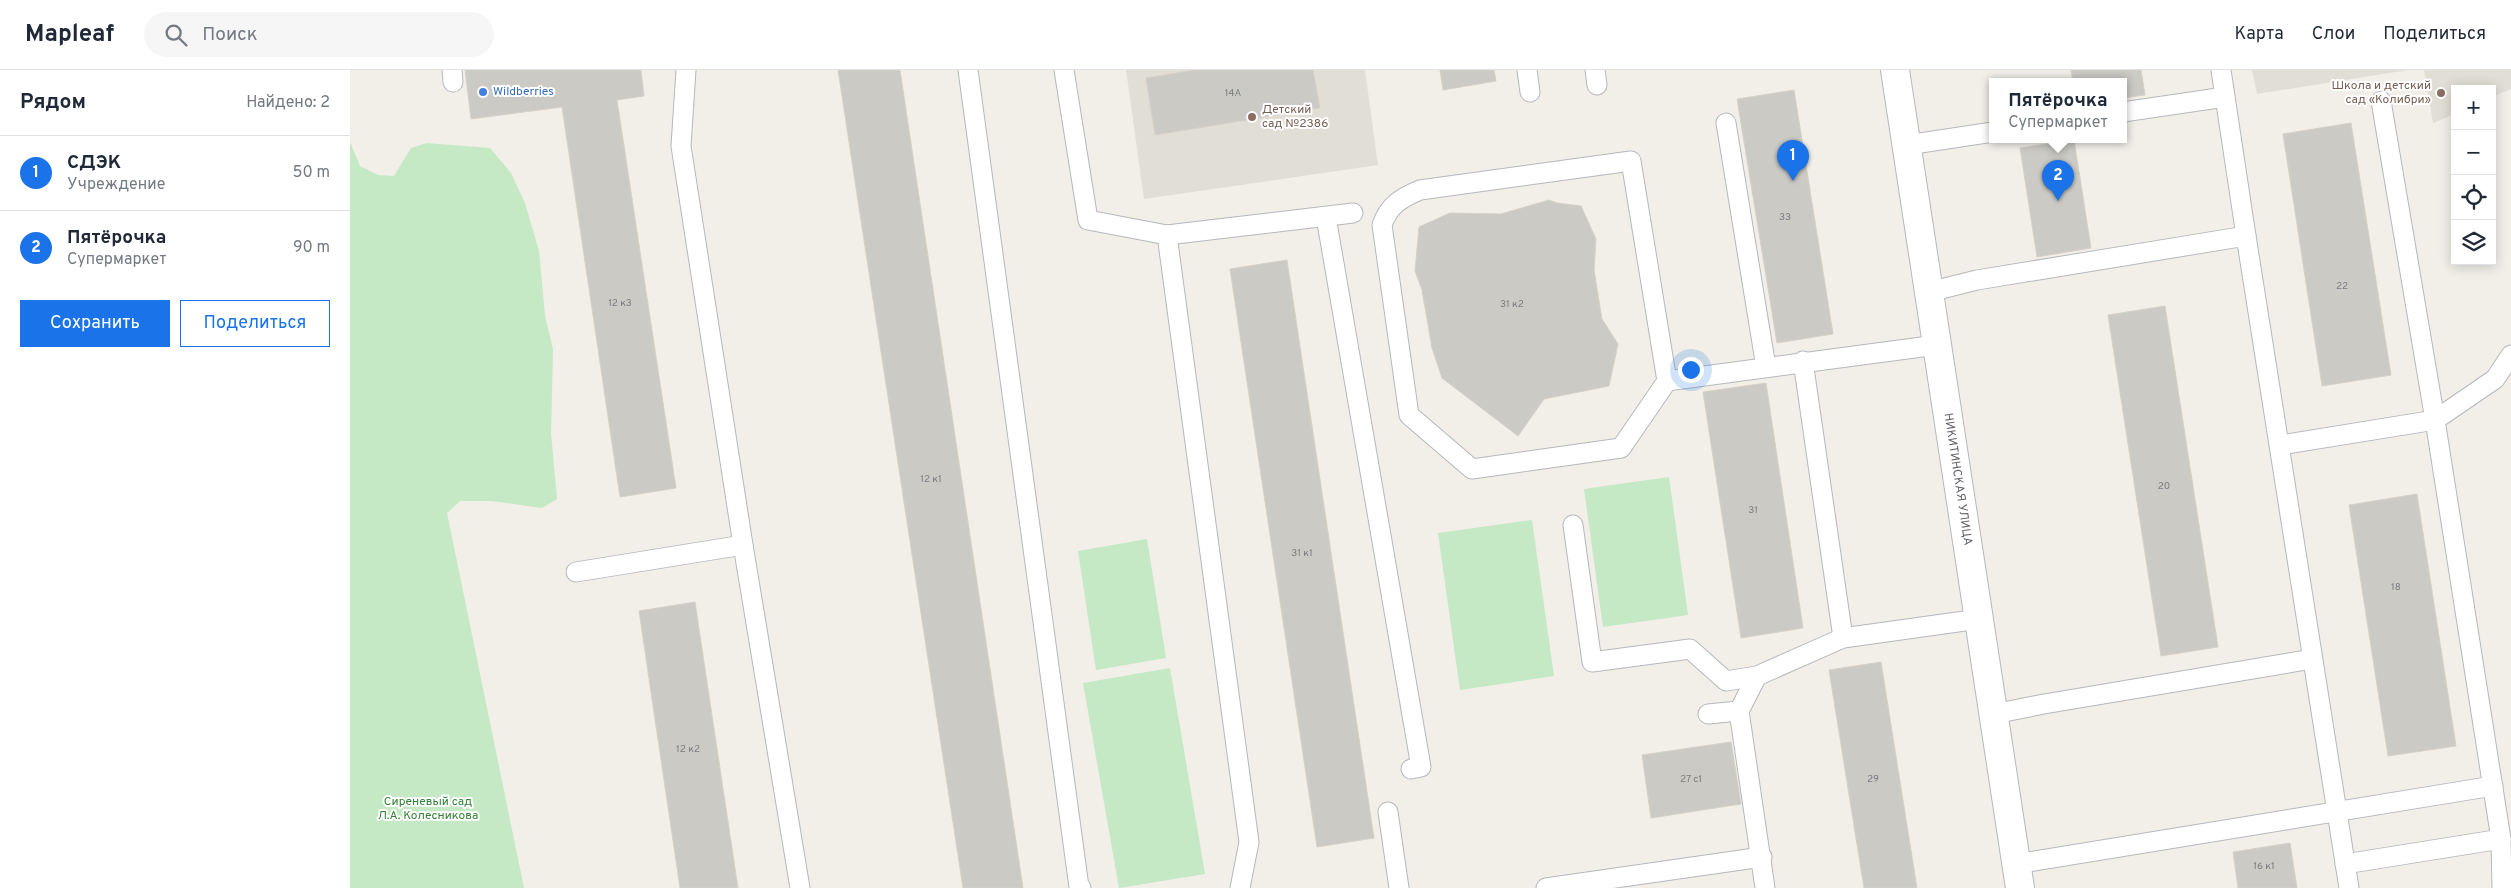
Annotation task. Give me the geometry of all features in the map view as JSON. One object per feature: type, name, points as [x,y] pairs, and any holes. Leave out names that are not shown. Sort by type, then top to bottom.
[{"type":"street","name":"НИКИТИНСКАЯ УЛИЦА","points":[[1895,70],[2018,876]]},
{"type":"lane","points":[[686,70],[681,146],[743,545],[800,888]]},
{"type":"lane","points":[[968,70],[1079,887],[1081,888]]},
{"type":"lane","points":[[1064,70],[1088,220],[1167,235],[1353,213]]},
{"type":"lane","points":[[1527,70],[1530,92]]},
{"type":"lane","points":[[2220,70],[2349,888]]},
{"type":"lane","points":[[2127,111],[2225,96]]},
{"type":"lane","points":[[2381,101],[2436,420],[2493,786],[2501,839],[2502,888]]},
{"type":"lane","points":[[1726,123],[1766,367]]},
{"type":"lane","points":[[1907,145],[1989,133]]},
{"type":"lane","points":[[1666,381],[1631,161],[1420,190],[1401,198],[1387,211],[1382,225],[1409,415],[1472,469],[1621,448],[1666,381],[1804,361],[1937,345]]},
{"type":"lane","points":[[1326,217],[1421,767],[1411,769]]},
{"type":"lane","points":[[1167,235],[1248,842],[1240,888]]},
{"type":"lane","points":[[1929,292],[1977,280],[2246,236]]},
{"type":"lane","points":[[2280,445],[2436,420],[2495,379],[2511,355]]},
{"type":"lane","points":[[1804,361],[1843,638]]},
{"type":"lane","points":[[1573,525],[1592,662],[1690,649],[1726,681],[1757,676],[1843,638],[1979,619]]},
{"type":"lane","points":[[576,572],[743,545]]},
{"type":"lane","points":[[1994,714],[2312,659]]},
{"type":"lane","points":[[1757,676],[1739,711],[1762,857],[1764,888]]},
{"type":"lane","points":[[1708,714],[1739,711]]},
{"type":"lane","points":[[2018,876],[2337,811],[2493,786]]},
{"type":"lane","points":[[1388,812],[1399,888]]},
{"type":"lane","points":[[2345,864],[2501,839]]},
{"type":"lane","points":[[1546,888],[1762,857]]},
{"type":"shaded area","name":"Детский сад №2386","points":[[1126,70],[1365,70],[1378,165],[1144,199]]},
{"type":"shaded area","name":"Школа и детский сад «Колибри»","points":[[2252,70],[2408,70],[2257,94]]},
{"type":"shaded area","name":"Школа и детский сад «Колибри»","points":[[2424,70],[2511,70],[2511,89],[2496,95],[2496,85],[2451,85],[2451,116],[2433,123]]},
{"type":"green space","name":"Сиреневый сад Л.А. Колесникова","points":[[350,142],[360,166],[378,175],[394,176],[411,148],[427,143],[490,148],[511,173],[525,203],[539,251],[545,316],[553,349],[551,433],[557,499],[542,508],[492,501],[460,501],[447,513],[524,888],[350,888]]},
{"type":"green space","points":[[1669,477],[1688,615],[1603,627],[1584,489]]},
{"type":"green space","points":[[1532,520],[1554,676],[1460,690],[1438,533]]},
{"type":"green space","points":[[1147,539],[1166,658],[1096,670],[1078,551]]},
{"type":"green space","points":[[1170,668],[1205,874],[1119,888],[1083,683]]},
{"type":"building","points":[[465,70],[641,70],[644,96],[617,100],[676,488],[620,497],[562,107],[471,119]]},
{"type":"building","points":[[838,70],[900,70],[1023,888],[963,888]]},
{"type":"building","points":[[1195,70],[1313,70],[1320,108],[1155,135],[1146,78]]},
{"type":"building","points":[[1440,70],[1494,70],[1496,81],[1443,90]]},
{"type":"building","points":[[2071,70],[2141,70],[2145,95],[2127,97],[2127,78],[2072,78]]},
{"type":"building","points":[[1794,90],[1833,334],[1777,343],[1737,99]]},
{"type":"building","points":[[2351,123],[2391,375],[2322,386],[2283,134]]},
{"type":"building","points":[[2054,143],[2074,143],[2091,248],[2037,257],[2020,148]]},
{"type":"building","points":[[1549,200],[1581,206],[1596,239],[1594,270],[1602,319],[1618,344],[1609,386],[1544,399],[1518,436],[1442,378],[1432,348],[1422,290],[1415,271],[1419,227],[1450,213],[1501,214]]},
{"type":"building","points":[[1287,260],[1374,838],[1317,847],[1230,269]]},
{"type":"building","points":[[2165,306],[2218,647],[2161,656],[2108,315]]},
{"type":"building","points":[[1766,383],[1803,628],[1741,638],[1703,392]]},
{"type":"building","points":[[2417,494],[2456,746],[2388,756],[2349,505]]},
{"type":"building","points":[[695,602],[738,888],[680,888],[639,611]]},
{"type":"building","points":[[1881,662],[1917,888],[1864,888],[1829,670]]},
{"type":"building","points":[[1731,742],[1741,804],[1651,818],[1642,755]]},
{"type":"building","points":[[2290,843],[2297,888],[2238,888],[2233,852]]},
{"type":"place","name":"Wildberries","points":[[483,92]]},
{"type":"place","name":"Школа и детский сад «Колибри»","points":[[2441,93]]},
{"type":"place","name":"Детский сад №2386","points":[[1252,117]]},
{"type":"place","name":"СДЭК","points":[[1793,181]]},
{"type":"place","name":"Пятёрочка","points":[[2058,201]]}]
